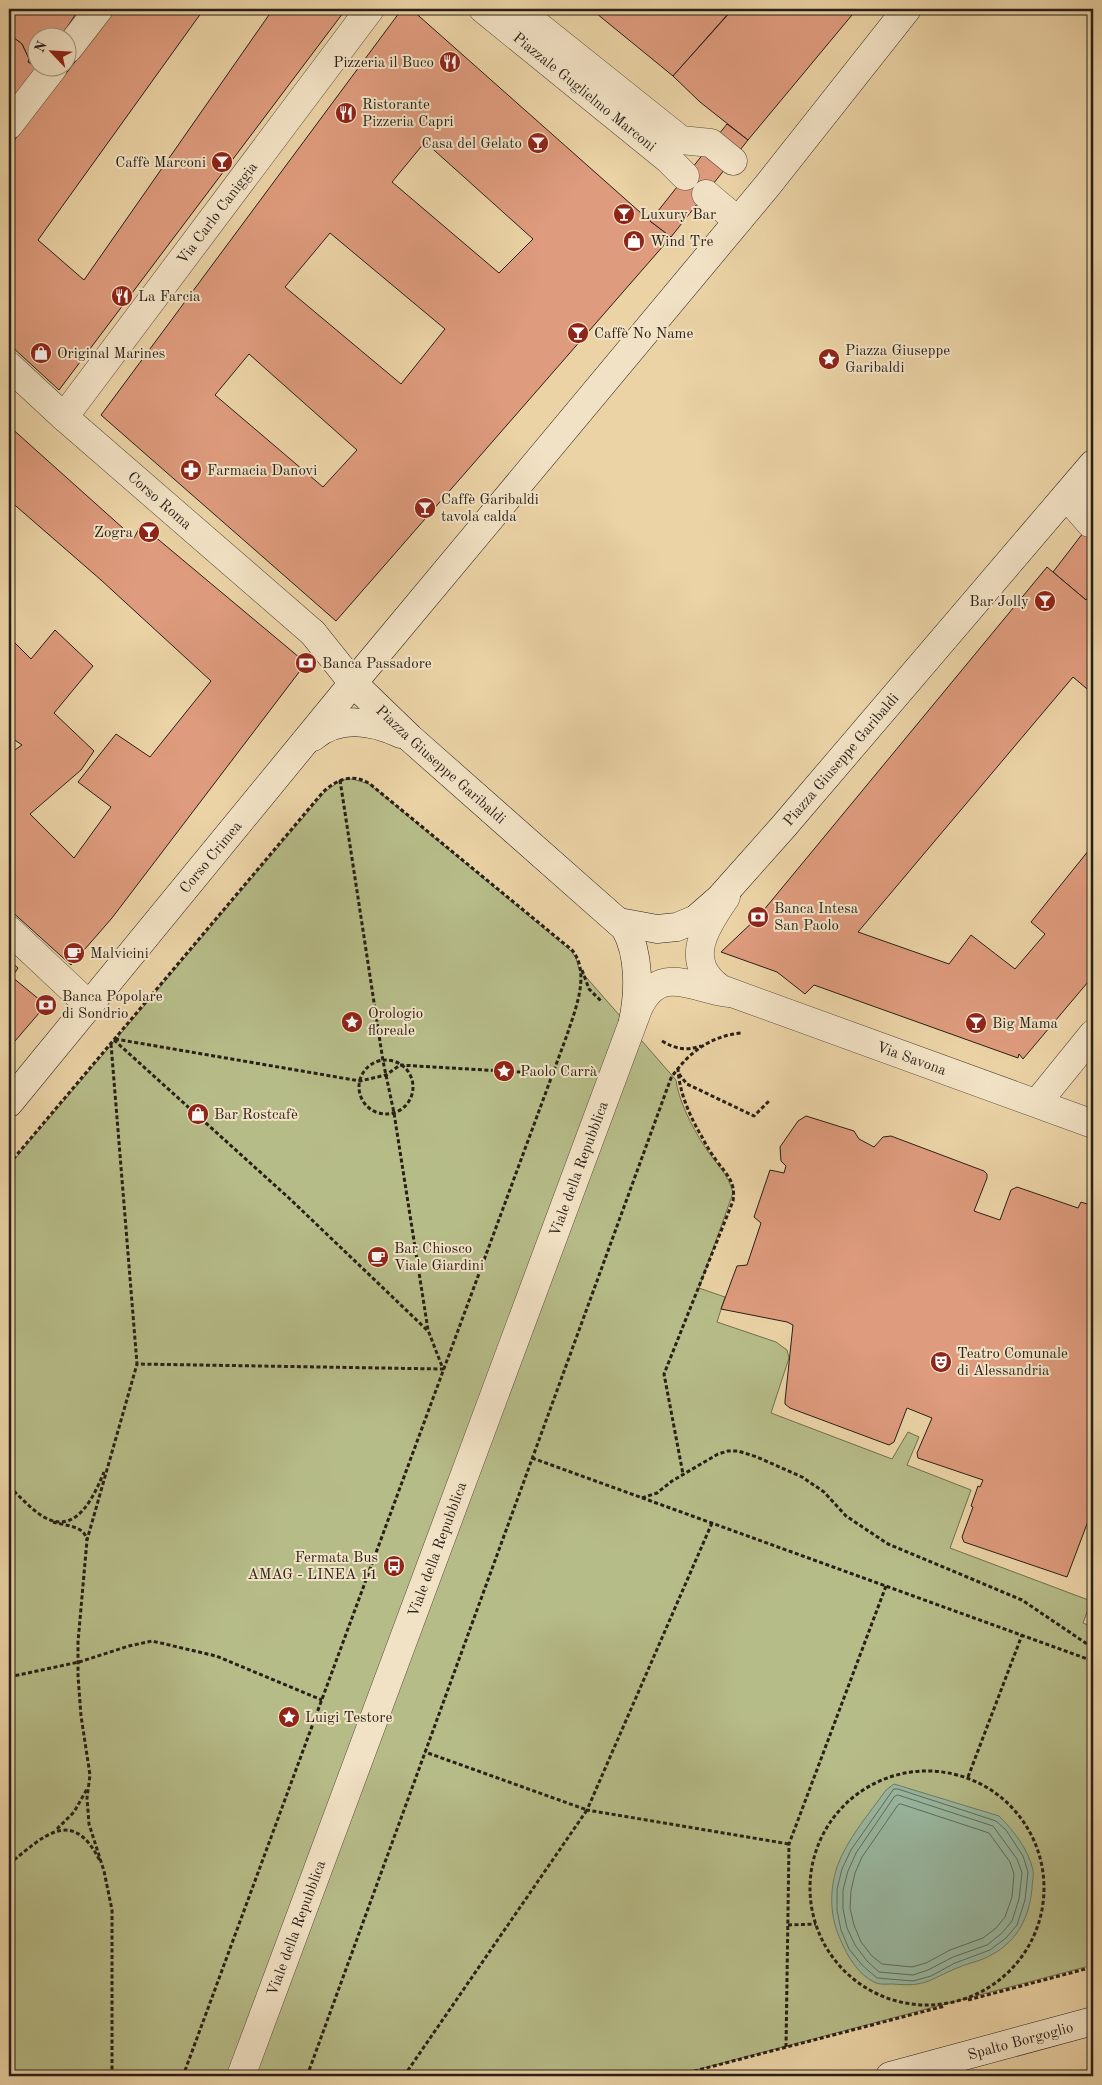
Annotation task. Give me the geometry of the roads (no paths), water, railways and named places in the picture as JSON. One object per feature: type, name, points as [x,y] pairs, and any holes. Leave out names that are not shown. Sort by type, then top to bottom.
[{"type":"street","points":[[78,36],[99,9]]},
{"type":"street","name":"Via Carlo Caniggia","points":[[64,417],[370,9]]},
{"type":"street","name":"Piazzale Guglielmo Marconi","points":[[483,9],[662,154],[685,176]]},
{"type":"street","points":[[517,9],[681,140],[711,143],[733,161]]},
{"type":"street","name":"Corso Crimea","points":[[9,1103],[353,683],[738,220],[907,9]]},
{"type":"street","points":[[9,124],[45,78]]},
{"type":"street","points":[[706,194],[738,220]]},
{"type":"street","name":"Corso Roma","points":[[9,366],[64,417],[313,632],[353,683]]},
{"type":"street","name":"Piazza Giuseppe Garibaldi","points":[[743,873],[1093,464]]},
{"type":"street","points":[[1090,524],[1077,508],[1078,499],[1093,473]]},
{"type":"street","name":"Piazza Giuseppe Garibaldi","points":[[353,683],[410,738],[619,922]]},
{"type":"street","points":[[304,745],[330,726],[346,722],[363,722],[410,738]]},
{"type":"street","points":[[619,922],[657,929],[672,928],[689,923],[708,909],[743,873]]},
{"type":"street","points":[[728,993],[714,985],[704,973],[700,960],[700,947],[710,922],[743,873]]},
{"type":"street","points":[[619,922],[630,937],[634,954],[637,996],[633,1022]]},
{"type":"street","points":[[9,930],[90,1006]]},
{"type":"street","points":[[633,1022],[643,999],[653,986],[662,983],[682,983],[728,993]]},
{"type":"street","name":"Via Savona","points":[[728,993],[1093,1124]]},
{"type":"street","name":"Viale della Repubblica","points":[[241,2076],[633,1022]]},
{"type":"street","points":[[1037,1103],[1093,1034]]},
{"type":"street","name":"Spalto Borgoglio","points":[[890,2076],[1093,2021]]},
{"type":"water","points":[[894,1784],[999,1816],[1015,1834],[1024,1848],[1031,1862],[1033,1872],[1032,1889],[1025,1918],[1016,1935],[1009,1942],[993,1954],[927,1982],[904,1985],[878,1984],[863,1975],[850,1959],[837,1932],[832,1905],[834,1876],[841,1857],[852,1837],[886,1790]]},
{"type":"place","name":"Pizzeria il Buco","points":[[450,62]]},
{"type":"place","name":"Ristorante Pizzeria Capri","points":[[346,113]]},
{"type":"place","name":"Casa del Gelato","points":[[538,143]]},
{"type":"place","name":"Caffè Marconi","points":[[222,162]]},
{"type":"place","name":"Luxury Bar","points":[[624,214]]},
{"type":"place","name":"Wind Tre","points":[[634,241]]},
{"type":"place","name":"La Farcia","points":[[122,296]]},
{"type":"place","name":"Caffè No Name","points":[[578,333]]},
{"type":"place","name":"Original Marines","points":[[41,353]]},
{"type":"place","name":"Piazza Giuseppe Garibaldi","points":[[829,359]]},
{"type":"place","name":"Farmacia Danovi","points":[[191,470]]},
{"type":"place","name":"Caffè Garibaldi tavola calda","points":[[425,508]]},
{"type":"place","name":"Zogra","points":[[149,532]]},
{"type":"place","name":"Bar Jolly","points":[[1045,601]]},
{"type":"place","name":"Banca Passadore","points":[[306,663]]},
{"type":"place","name":"Banca Intesa San Paolo","points":[[758,917]]},
{"type":"place","name":"Malvicini","points":[[74,953]]},
{"type":"place","name":"Banca Popolare di Sondrio","points":[[46,1005]]},
{"type":"place","name":"Orologio floreale","points":[[352,1022]]},
{"type":"place","name":"Big Mama","points":[[976,1023]]},
{"type":"place","name":"Paolo Carrà","points":[[504,1071]]},
{"type":"place","name":"Bar Rostcafè","points":[[198,1114]]},
{"type":"place","name":"Bar Chiosco Viale Giardini","points":[[378,1257]]},
{"type":"place","name":"Teatro Comunale di Alessandria","points":[[941,1362]]},
{"type":"place","name":"Fermata Bus AMAG - LINEA 11","points":[[394,1566]]},
{"type":"place","name":"Luigi Testore","points":[[289,1717]]}]
